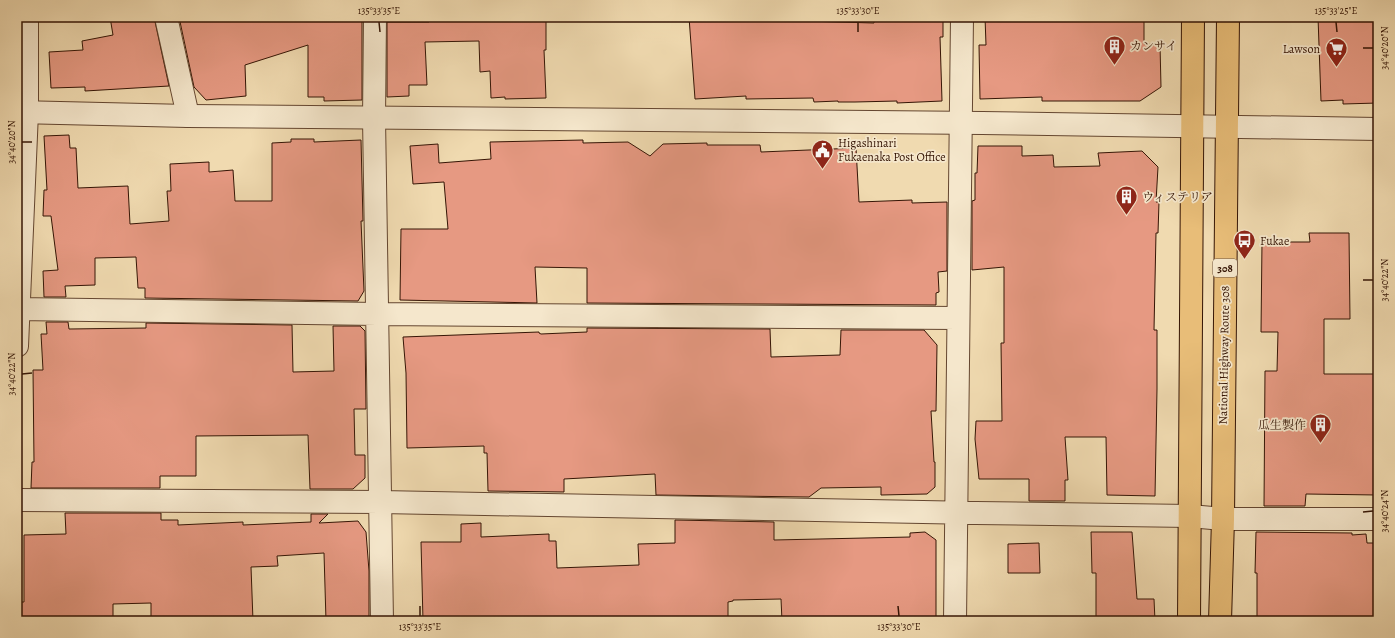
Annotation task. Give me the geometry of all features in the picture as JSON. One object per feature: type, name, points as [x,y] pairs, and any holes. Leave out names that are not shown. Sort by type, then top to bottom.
[{"type":"highway","points":[[1189,621],[1191,127],[1193,17]]},
{"type":"highway","name":"National Highway Route 308","points":[[1220,621],[1223,519],[1228,17]]},
{"type":"street","points":[[17,346],[22,112],[27,17]]},
{"type":"street","points":[[166,17],[188,116]]},
{"type":"street","points":[[376,17],[374,118],[382,621]]},
{"type":"street","points":[[955,621],[962,17]]},
{"type":"street","points":[[22,112],[188,116],[961,123],[1378,129]]},
{"type":"street","points":[[18,309],[377,314],[958,318]]},
{"type":"street","points":[[17,500],[381,502],[1190,516],[1223,519],[1378,519]]},
{"type":"building","points":[[110,17],[154,17],[169,86],[85,91],[85,87],[51,88],[49,52],[83,50],[82,41],[113,35]]},
{"type":"building","points":[[179,17],[362,17],[362,100],[324,101],[324,97],[308,97],[308,45],[245,65],[246,96],[206,100],[194,87]]},
{"type":"building","points":[[689,17],[804,17],[804,21],[874,23],[874,17],[943,17],[943,37],[940,37],[942,101],[897,103],[897,101],[814,102],[813,98],[746,99],[746,96],[695,99]]},
{"type":"building","points":[[985,17],[1144,17],[1144,44],[1160,45],[1161,87],[1140,101],[1042,101],[1042,97],[980,99],[979,45],[986,45]]},
{"type":"building","points":[[1318,17],[1378,17],[1378,103],[1343,104],[1343,100],[1321,101]]},
{"type":"building","points":[[546,18],[546,50],[544,50],[546,98],[491,98],[490,71],[480,72],[479,41],[425,42],[427,85],[409,85],[409,96],[387,97],[387,22]]},
{"type":"building","points":[[69,135],[70,148],[76,148],[78,188],[128,186],[130,224],[169,221],[167,191],[171,191],[170,164],[209,162],[209,172],[233,170],[235,201],[272,201],[272,143],[291,142],[291,139],[314,139],[314,142],[361,140],[363,221],[361,221],[364,291],[358,301],[145,298],[145,288],[138,288],[136,257],[95,258],[95,285],[65,286],[66,297],[44,297],[43,271],[58,270],[51,216],[43,216],[44,190],[47,190],[44,136]]},
{"type":"building","points":[[583,140],[583,143],[628,142],[650,156],[663,144],[707,143],[707,145],[760,145],[761,152],[856,148],[859,202],[912,200],[912,203],[947,202],[947,271],[938,272],[939,292],[936,293],[936,305],[587,303],[587,268],[535,267],[537,303],[400,300],[401,229],[448,229],[444,182],[413,184],[410,146],[438,144],[439,163],[491,159],[490,142]]},
{"type":"building","points":[[978,146],[1022,146],[1022,156],[1053,155],[1054,167],[1100,166],[1098,153],[1142,151],[1158,167],[1156,202],[1159,202],[1158,233],[1156,233],[1154,330],[1157,330],[1155,496],[1107,495],[1106,437],[1065,437],[1068,480],[1065,480],[1065,501],[1029,501],[1029,479],[979,479],[975,439],[976,421],[1002,421],[1001,343],[1004,343],[1004,267],[972,270],[972,201],[975,200],[975,173],[977,173]]},
{"type":"building","points":[[1309,233],[1349,233],[1350,319],[1324,319],[1324,374],[1378,374],[1377,495],[1306,494],[1305,506],[1264,506],[1265,371],[1277,371],[1278,332],[1261,332],[1262,242],[1310,242]]},
{"type":"building","points":[[46,322],[68,322],[69,329],[146,328],[146,323],[292,325],[293,372],[334,371],[333,326],[360,326],[365,331],[366,409],[354,409],[355,455],[365,455],[365,478],[353,489],[310,489],[308,435],[196,436],[196,476],[160,476],[160,488],[31,488],[32,462],[34,462],[33,370],[43,370],[41,334],[47,334]]},
{"type":"building","points":[[587,328],[770,329],[771,357],[840,355],[841,330],[924,330],[937,345],[936,411],[931,411],[935,462],[935,487],[927,494],[881,495],[881,487],[821,488],[809,497],[656,495],[655,474],[564,479],[564,492],[488,491],[487,453],[484,453],[484,446],[407,448],[406,373],[403,337],[539,332],[541,334],[587,332]]},
{"type":"building","points":[[65,513],[161,513],[161,520],[178,520],[178,525],[243,522],[243,525],[311,522],[311,514],[328,514],[319,523],[358,521],[366,532],[369,571],[369,620],[326,621],[324,553],[277,556],[278,566],[251,567],[253,621],[151,621],[151,603],[113,604],[113,621],[21,621],[20,602],[24,602],[24,535],[66,534]]},
{"type":"building","points":[[675,520],[774,522],[774,540],[910,537],[910,533],[925,532],[936,540],[936,621],[782,621],[781,599],[733,600],[728,602],[728,621],[423,621],[421,542],[461,542],[461,524],[481,523],[481,537],[549,534],[549,541],[556,541],[557,568],[639,565],[638,544],[675,543]]},
{"type":"building","points":[[1091,532],[1132,532],[1137,599],[1154,599],[1155,621],[1096,621],[1096,573],[1092,573]]},
{"type":"building","points":[[1256,532],[1352,533],[1352,535],[1366,534],[1367,543],[1378,543],[1378,621],[1257,621],[1257,573],[1255,573]]},
{"type":"building","points":[[1039,543],[1040,573],[1008,573],[1008,544]]},
{"type":"place","name":"カンサイ","points":[[1115,66]]},
{"type":"place","name":"Lawson","points":[[1336,68]]},
{"type":"place","name":"Higashinari Fukaenaka Post Office","points":[[823,170]]},
{"type":"place","name":"ウィステリア","points":[[1127,216]]},
{"type":"place","name":"Fukae","points":[[1245,260]]},
{"type":"place","name":"瓜生製作","points":[[1321,444]]}]
